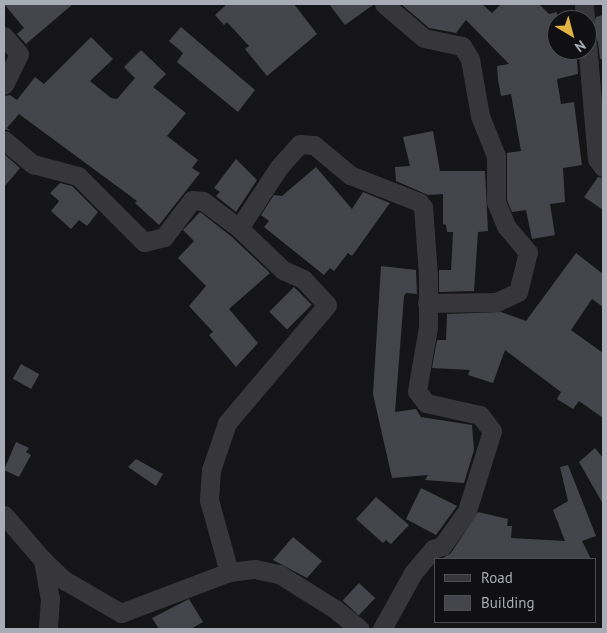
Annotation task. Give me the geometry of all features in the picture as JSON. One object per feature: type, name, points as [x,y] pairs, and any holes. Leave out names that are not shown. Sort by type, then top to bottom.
[{"type":"street","points":[[384,4],[424,38],[462,46],[470,59],[480,116],[496,156],[496,202],[506,226],[528,252],[518,292],[497,302],[427,303]]},
{"type":"street","points":[[4,36],[19,54],[4,85]]},
{"type":"street","points":[[588,60],[597,159],[603,166]]},
{"type":"street","points":[[4,140],[33,164],[78,176],[144,242],[164,237],[192,200],[203,201],[239,228],[283,270],[303,279],[328,304],[227,423],[211,470],[209,500],[229,572]]},
{"type":"street","points":[[239,228],[300,144],[314,145],[350,175],[419,202],[423,206],[428,275],[428,327],[418,392],[426,404],[480,415],[492,431],[467,511],[442,546],[433,549],[413,573],[382,629]]},
{"type":"street","points":[[4,515],[43,560],[64,580],[121,613],[229,572],[255,569],[280,574],[335,609],[360,629]]},
{"type":"street","points":[[43,560],[50,598],[48,629]]},
{"type":"building","points":[[4,4],[73,4],[26,44],[17,34],[24,28]]},
{"type":"building","points":[[227,4],[294,4],[317,34],[267,76],[245,49],[249,46],[227,22],[224,25],[215,15]]},
{"type":"building","points":[[329,4],[373,4],[373,5],[345,25]]},
{"type":"building","points":[[401,4],[482,4],[492,13],[501,4],[539,4],[547,12],[547,60],[577,60],[578,74],[557,79],[561,104],[574,102],[582,165],[563,168],[565,202],[550,204],[555,235],[532,239],[526,210],[512,212],[507,200],[507,153],[521,151],[511,94],[501,96],[498,80],[497,66],[509,64],[466,20],[456,33],[429,28]]},
{"type":"building","points":[[603,15],[603,59],[600,59],[597,40],[597,17]]},
{"type":"building","points":[[181,27],[255,90],[238,112],[177,62],[183,53],[169,41]]},
{"type":"building","points":[[91,37],[113,59],[90,81],[111,98],[117,99],[135,78],[124,67],[141,50],[166,74],[153,87],[186,113],[167,136],[198,160],[192,168],[200,173],[159,225],[135,203],[137,201],[19,114],[7,128],[11,131],[4,129],[4,96],[10,95],[17,100],[35,77],[44,84]]},
{"type":"building","points":[[433,131],[440,171],[485,171],[488,231],[478,232],[474,291],[439,292],[439,270],[451,270],[453,232],[447,232],[446,225],[443,224],[443,194],[428,195],[396,181],[395,167],[410,166],[403,137]]},
{"type":"building","points":[[4,154],[20,168],[4,187]]},
{"type":"building","points":[[236,159],[257,180],[236,212],[216,196],[220,192],[214,188]]},
{"type":"building","points":[[316,167],[352,209],[363,192],[390,203],[352,256],[348,253],[334,271],[330,268],[324,275],[264,227],[269,221],[261,215],[274,195],[282,196]]},
{"type":"building","points":[[598,177],[603,178],[603,210],[584,197]]},
{"type":"building","points":[[60,183],[72,186],[98,212],[87,226],[79,220],[71,229],[51,211],[59,201],[50,193]]},
{"type":"building","points":[[200,212],[232,237],[270,273],[229,309],[258,343],[236,367],[209,335],[213,332],[189,306],[206,286],[178,258],[194,241],[183,230]]},
{"type":"building","points":[[576,253],[603,274],[603,307],[592,299],[571,330],[603,353],[603,418],[579,401],[573,409],[557,399],[561,392],[505,350],[493,383],[468,375],[470,370],[432,368],[437,340],[446,340],[447,314],[501,312],[526,321]]},
{"type":"building","points":[[381,266],[416,270],[417,294],[406,293],[404,296],[395,412],[416,409],[421,417],[472,425],[474,450],[464,483],[425,480],[428,475],[392,478],[373,394]]},
{"type":"building","points":[[294,287],[312,305],[287,329],[269,312]]},
{"type":"building","points":[[21,364],[39,374],[31,389],[13,379]]},
{"type":"building","points":[[16,442],[29,448],[26,452],[31,455],[19,477],[4,470]]},
{"type":"building","points":[[595,448],[603,458],[603,504],[579,462]]},
{"type":"building","points":[[136,459],[163,474],[156,486],[128,467]]},
{"type":"building","points":[[568,465],[596,536],[582,541],[590,558],[443,558],[451,553],[478,512],[508,519],[507,526],[512,526],[511,538],[565,541],[553,510],[568,501],[560,467]]},
{"type":"building","points":[[421,488],[457,506],[436,535],[406,519]]},
{"type":"building","points":[[376,497],[409,525],[391,544],[386,540],[383,543],[356,519]]},
{"type":"building","points":[[293,537],[322,561],[307,578],[273,560]]},
{"type":"building","points":[[359,583],[375,598],[359,616],[343,601]]},
{"type":"building","points":[[189,599],[203,622],[191,629],[159,629],[152,618]]}]
